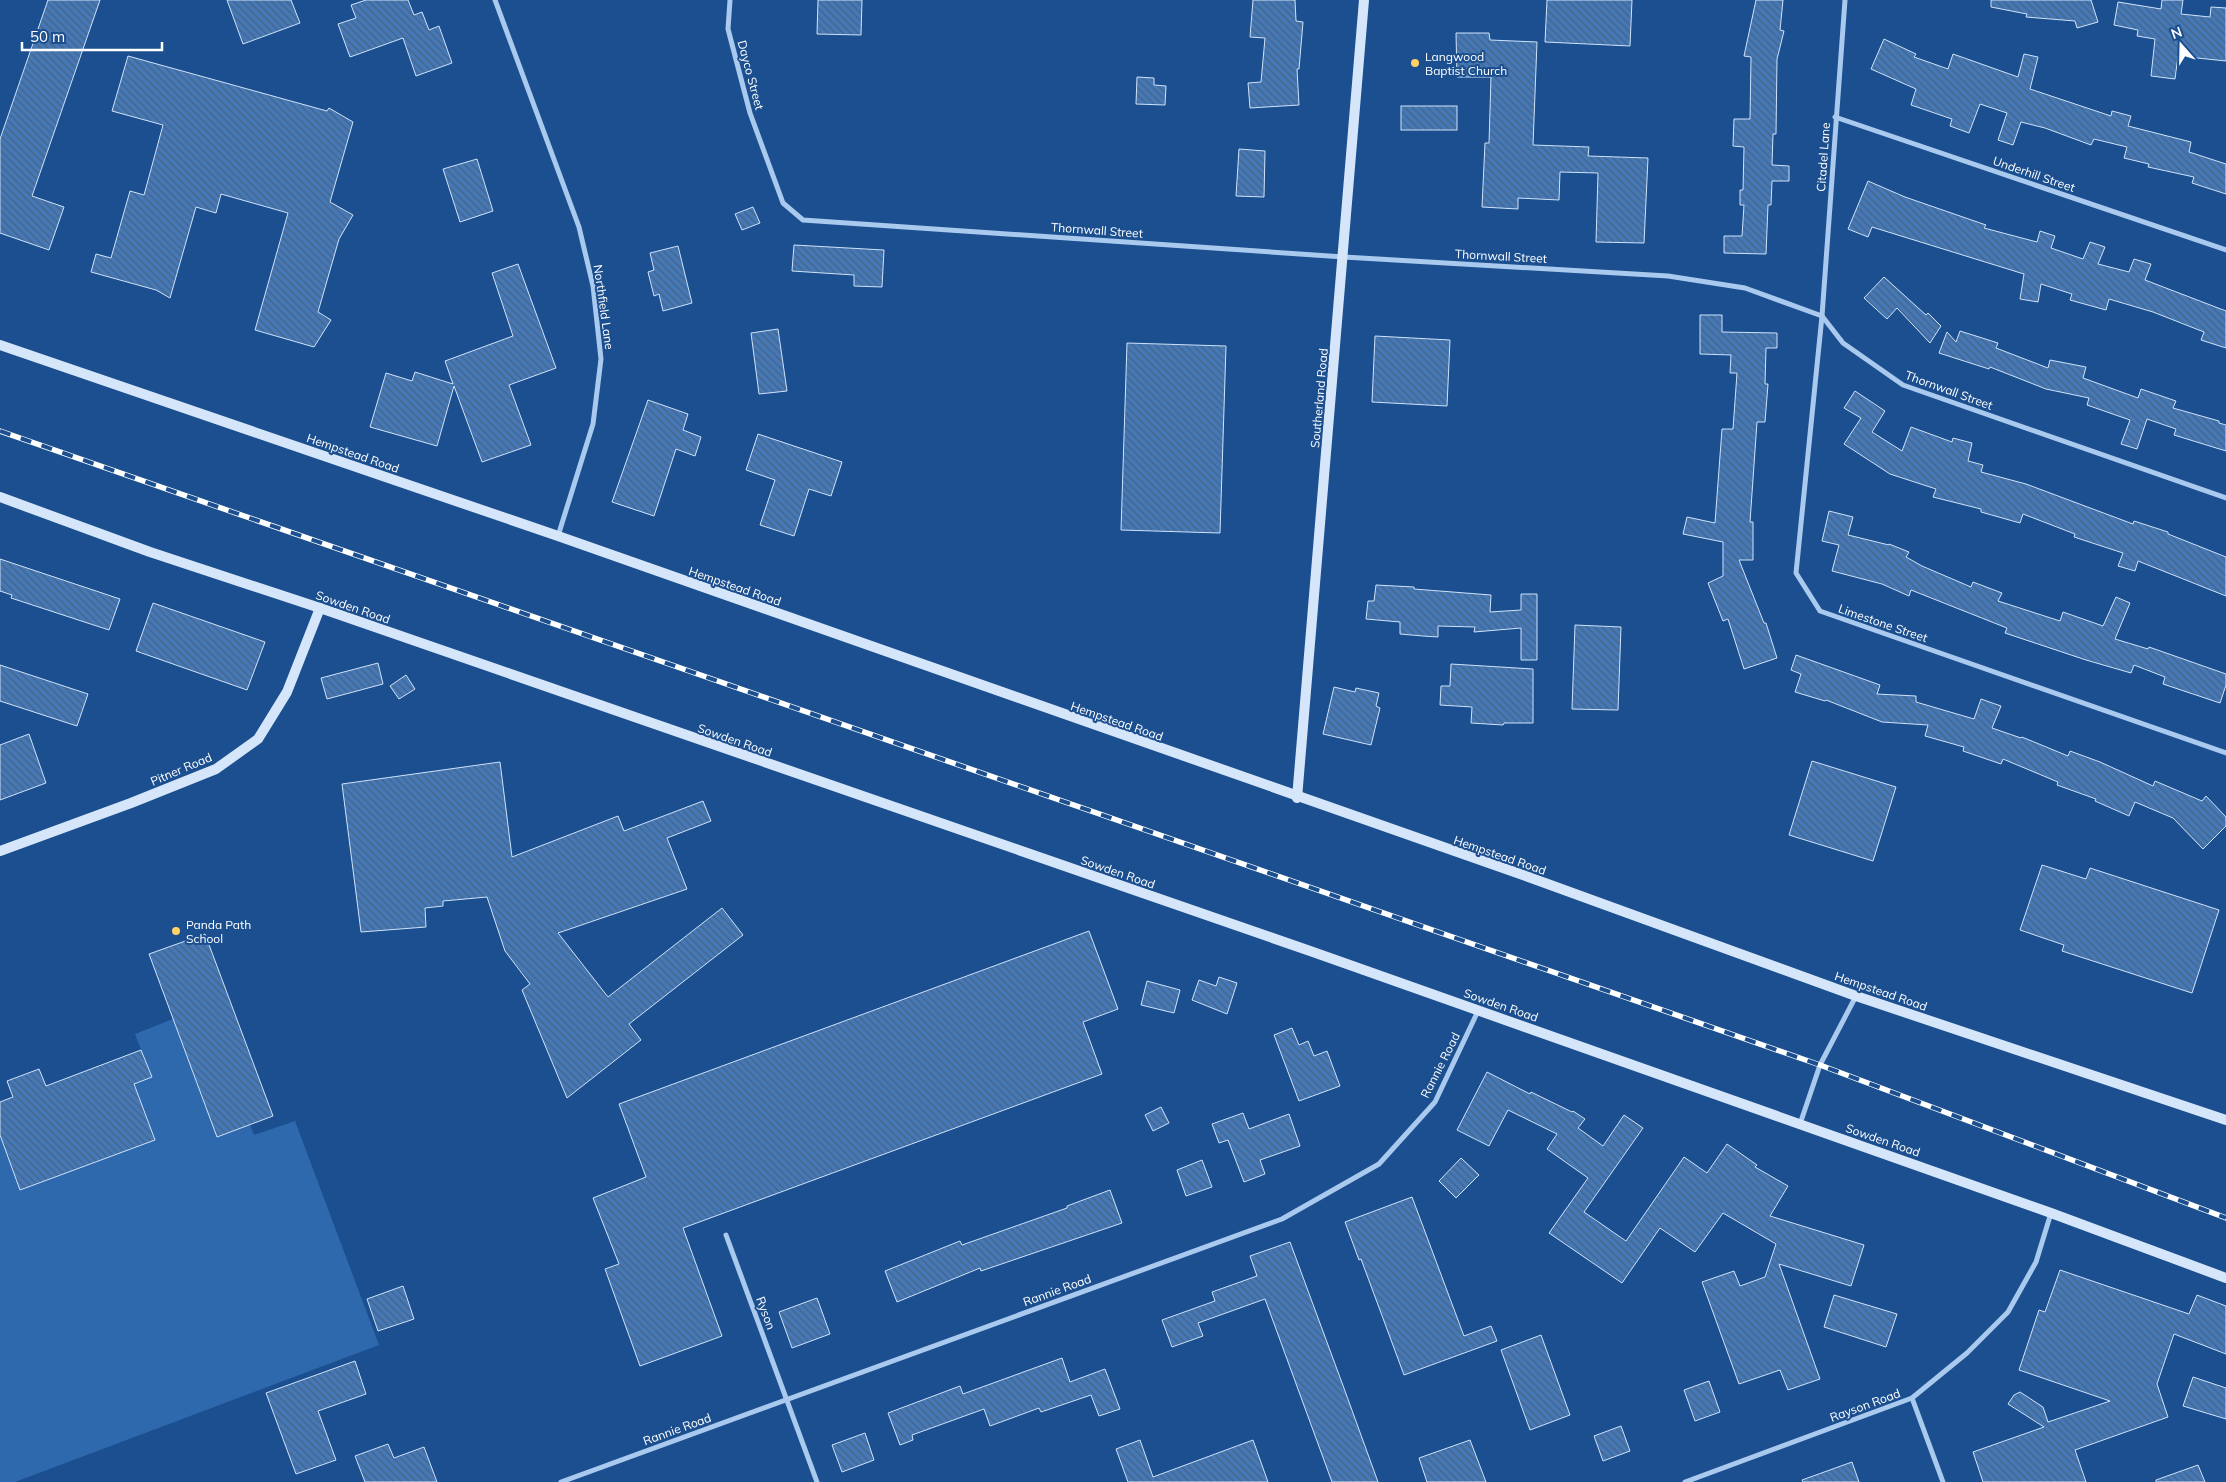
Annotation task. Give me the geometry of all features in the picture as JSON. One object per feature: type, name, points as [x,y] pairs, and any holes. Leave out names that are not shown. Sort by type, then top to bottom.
[{"type":"street","name":"Northfield Lane","points":[[495,0],[579,227],[593,286],[601,359],[593,424],[558,536]]},
{"type":"street","name":"Dayco Street","points":[[730,0],[728,29],[750,113],[765,154]]},
{"type":"street","name":"Southerland Road","points":[[1297,798],[1344,257],[1364,0]]},
{"type":"street","name":"Citadel Lane","points":[[1822,316],[1846,0]]},
{"type":"street","name":"Underhill Street","points":[[1836,117],[2226,250]]},
{"type":"street","name":"Thornwall Street","points":[[765,154],[783,203],[803,220],[1344,257],[1681,277],[1745,288],[1822,316],[1843,343],[1903,385],[2226,498]]},
{"type":"street","name":"Limestone Street","points":[[1822,316],[1796,573],[1820,611],[2226,754]]},
{"type":"street","name":"Hempstead Road","points":[[0,345],[558,536],[1297,798],[1522,875],[1856,996],[2226,1120]]},
{"type":"street","name":"Sowden Road","points":[[0,497],[150,552],[320,608],[1478,1010],[2051,1212],[2226,1278]]},
{"type":"street","name":"Pitner Road","points":[[0,851],[216,769],[258,740],[286,692],[320,608]]},
{"type":"street","points":[[1800,1124],[1820,1066],[1856,996]]},
{"type":"street","name":"Rannie Road","points":[[561,1482],[1282,1219],[1379,1164],[1434,1102],[1478,1010]]},
{"type":"street","name":"Rayson Road","points":[[1685,1482],[1912,1398],[1967,1353],[2008,1312],[2036,1262],[2051,1212]]},
{"type":"street","name":"Ryson","points":[[726,1235],[817,1482]]},
{"type":"street","points":[[1912,1398],[1943,1482]]},
{"type":"shaded area","points":[[173,1019],[217,1137],[250,1125],[254,1135],[295,1121],[379,1345],[15,1482],[0,1482],[0,1136],[20,1190],[155,1140],[134,1084],[152,1077],[135,1034]]},
{"type":"building","points":[[48,0],[100,0],[32,196],[64,207],[49,250],[0,233],[0,139]]},
{"type":"building","points":[[227,0],[291,0],[300,23],[243,44]]},
{"type":"building","points":[[366,0],[408,0],[414,15],[422,12],[429,30],[439,26],[452,63],[416,76],[403,38],[350,57],[338,24],[356,18],[351,5]]},
{"type":"building","points":[[818,0],[862,0],[861,35],[817,34]]},
{"type":"building","points":[[1253,0],[1295,0],[1296,21],[1303,22],[1299,69],[1297,69],[1299,105],[1250,108],[1248,83],[1261,82],[1265,38],[1250,37]]},
{"type":"building","points":[[1547,0],[1632,0],[1630,46],[1545,42]]},
{"type":"building","points":[[1756,0],[1783,0],[1780,30],[1784,31],[1777,59],[1776,134],[1773,134],[1772,165],[1789,166],[1789,181],[1772,181],[1771,205],[1768,205],[1766,254],[1724,253],[1724,236],[1742,236],[1744,205],[1740,205],[1740,190],[1743,190],[1744,147],[1733,146],[1734,119],[1750,119],[1751,57],[1744,56]]},
{"type":"building","points":[[1991,0],[2091,0],[2098,22],[2077,28],[2075,21],[2026,17],[2027,14],[1991,7]]},
{"type":"building","points":[[2162,0],[2183,0],[2181,14],[2210,17],[2211,7],[2226,8],[2226,61],[2178,56],[2175,79],[2151,76],[2155,39],[2137,36],[2138,30],[2114,25],[2118,2],[2161,9]]},
{"type":"building","points":[[1456,33],[1489,33],[1490,40],[1537,42],[1533,145],[1589,147],[1588,156],[1648,158],[1644,243],[1596,242],[1598,173],[1560,172],[1559,200],[1518,198],[1518,209],[1482,207],[1485,143],[1489,143],[1491,77],[1457,77]]},
{"type":"building","points":[[1884,39],[1916,54],[1914,57],[1948,69],[1953,54],[2018,77],[2024,54],[2038,57],[2030,89],[2111,116],[2112,111],[2131,116],[2128,126],[2191,142],[2189,152],[2226,164],[2226,194],[2192,183],[2194,177],[2148,167],[2149,164],[2124,158],[2127,147],[2094,139],[2091,145],[2045,128],[2021,122],[2013,145],[1998,140],[2007,113],[1980,104],[1969,133],[1950,126],[1952,119],[1911,105],[1916,89],[1871,69]]},
{"type":"building","points":[[128,56],[327,111],[329,108],[353,122],[330,202],[353,215],[339,239],[318,312],[331,320],[314,347],[255,330],[288,213],[221,194],[216,213],[196,207],[170,298],[156,290],[91,272],[96,254],[111,258],[130,191],[144,195],[163,125],[112,111]]},
{"type":"building","points":[[1137,77],[1154,78],[1154,85],[1166,86],[1165,105],[1136,104]]},
{"type":"building","points":[[1401,106],[1457,106],[1457,130],[1401,130]]},
{"type":"building","points":[[1239,149],[1265,151],[1264,197],[1236,196]]},
{"type":"building","points":[[477,159],[493,211],[460,222],[443,169]]},
{"type":"building","points":[[1868,181],[1905,197],[1986,225],[1984,228],[2037,242],[2040,231],[2055,236],[2051,248],[2083,259],[2090,242],[2105,247],[2098,264],[2129,272],[2134,259],[2151,264],[2145,280],[2226,311],[2226,348],[2201,340],[2204,332],[2153,312],[2109,299],[2106,310],[2070,300],[2072,294],[2041,284],[2038,302],[2020,299],[2024,274],[1872,227],[1868,237],[1848,229]]},
{"type":"building","points":[[753,207],[760,223],[742,230],[735,214]]},
{"type":"building","points":[[794,245],[884,250],[882,287],[854,286],[854,275],[792,271]]},
{"type":"building","points":[[678,246],[692,303],[663,311],[659,294],[654,296],[648,272],[654,270],[650,253]]},
{"type":"building","points":[[518,264],[556,368],[509,385],[531,445],[482,462],[454,386],[437,446],[370,427],[386,373],[412,381],[415,372],[453,384],[445,361],[513,336],[492,273]]},
{"type":"building","points":[[1884,277],[1941,326],[1930,343],[1897,308],[1887,319],[1864,298]]},
{"type":"building","points":[[1700,315],[1722,315],[1722,332],[1777,333],[1777,348],[1766,348],[1765,384],[1768,384],[1765,422],[1757,422],[1750,522],[1753,522],[1753,560],[1739,560],[1764,623],[1766,623],[1777,658],[1744,669],[1728,619],[1723,621],[1708,583],[1723,576],[1723,542],[1683,534],[1687,517],[1715,523],[1722,429],[1733,429],[1737,373],[1730,373],[1731,355],[1700,354]]},
{"type":"building","points":[[778,329],[787,391],[759,394],[751,333]]},
{"type":"building","points":[[1960,331],[1998,343],[1996,348],[2048,368],[2050,360],[2086,367],[2083,378],[2138,398],[2141,389],[2176,401],[2173,408],[2219,421],[2219,423],[2226,425],[2226,451],[2174,435],[2176,429],[2147,419],[2137,449],[2121,444],[2130,420],[2087,405],[2089,398],[2046,389],[1990,367],[1989,369],[1939,353],[1947,332],[1956,342]]},
{"type":"building","points":[[1375,336],[1450,340],[1447,406],[1372,402]]},
{"type":"building","points":[[1127,343],[1226,346],[1220,533],[1121,530]]},
{"type":"building","points":[[1855,391],[1885,411],[1872,432],[1902,451],[1911,427],[1952,442],[1953,438],[1972,443],[1968,461],[1983,465],[1981,472],[2026,484],[2133,524],[2134,521],[2168,532],[2168,534],[2226,557],[2226,596],[2138,561],[2135,571],[2118,566],[2123,553],[2074,537],[2075,534],[2023,514],[2020,523],[1981,512],[1981,509],[1933,497],[1936,489],[1890,474],[1844,444],[1861,418],[1844,408]]},
{"type":"building","points":[[648,400],[688,414],[683,430],[701,437],[695,456],[676,449],[654,516],[612,502]]},
{"type":"building","points":[[758,434],[842,462],[831,496],[809,489],[794,536],[760,525],[775,480],[746,470]]},
{"type":"building","points":[[1829,511],[1853,517],[1848,535],[1889,544],[1909,552],[1906,557],[1922,566],[1971,587],[1973,582],[2002,593],[1998,601],[2060,621],[2063,612],[2103,626],[2116,597],[2130,603],[2115,639],[2148,649],[2149,647],[2226,674],[2226,685],[2220,703],[2163,684],[2165,677],[2134,665],[2131,673],[2086,660],[2005,633],[2007,628],[1911,590],[1909,596],[1882,584],[1832,571],[1839,545],[1822,541]]},
{"type":"building","points":[[0,559],[120,599],[109,630],[11,598],[12,595],[0,591]]},
{"type":"building","points":[[1376,585],[1491,595],[1490,612],[1521,610],[1521,594],[1537,594],[1537,660],[1521,660],[1521,628],[1474,632],[1475,627],[1438,626],[1438,637],[1400,634],[1400,622],[1366,619],[1368,601],[1374,601]]},
{"type":"building","points":[[153,603],[265,642],[247,690],[136,651]]},
{"type":"building","points":[[1575,625],[1621,627],[1618,710],[1572,709]]},
{"type":"building","points":[[1796,655],[1880,685],[1877,694],[1916,696],[1916,702],[1974,719],[1981,699],[2001,706],[1992,728],[2022,737],[2068,756],[2070,751],[2100,762],[2153,786],[2155,781],[2202,801],[2206,796],[2226,817],[2226,826],[2203,849],[2173,818],[2135,802],[2129,816],[2095,801],[2096,799],[2057,785],[2058,782],[2003,759],[2001,764],[1963,751],[1964,747],[1925,736],[1928,725],[1882,722],[1826,700],[1795,692],[1801,674],[1791,670]]},
{"type":"building","points":[[378,663],[383,684],[327,699],[321,678]]},
{"type":"building","points":[[1451,664],[1533,669],[1533,723],[1504,723],[1503,725],[1471,723],[1472,707],[1440,705],[1441,686],[1450,686]]},
{"type":"building","points":[[0,665],[88,694],[77,726],[0,701]]},
{"type":"building","points":[[406,675],[415,689],[399,699],[390,686]]},
{"type":"building","points":[[1334,687],[1355,692],[1356,688],[1379,693],[1376,706],[1380,708],[1371,745],[1323,734]]},
{"type":"building","points":[[29,734],[46,783],[0,800],[0,745]]},
{"type":"building","points":[[1812,761],[1896,787],[1873,861],[1789,835]]},
{"type":"building","points":[[500,762],[512,857],[618,816],[624,831],[703,801],[711,821],[667,838],[687,889],[558,933],[608,997],[722,908],[743,935],[629,1024],[641,1040],[567,1098],[522,990],[530,984],[505,951],[487,897],[443,901],[443,906],[425,908],[426,927],[361,932],[342,784]]},
{"type":"building","points":[[2042,865],[2086,879],[2090,868],[2219,910],[2192,993],[2062,951],[2064,945],[2020,930]]},
{"type":"building","points":[[1089,931],[1118,1009],[1083,1022],[1102,1074],[683,1228],[722,1336],[640,1366],[605,1269],[619,1264],[593,1198],[646,1177],[619,1104]]},
{"type":"building","points":[[205,934],[273,1116],[217,1137],[149,954]]},
{"type":"building","points":[[1219,977],[1237,983],[1227,1014],[1192,1000],[1199,980],[1216,986]]},
{"type":"building","points":[[1147,981],[1180,990],[1174,1013],[1141,1005]]},
{"type":"building","points":[[1292,1028],[1299,1045],[1308,1041],[1314,1056],[1327,1051],[1340,1086],[1299,1101],[1274,1035]]},
{"type":"building","points":[[141,1050],[152,1077],[134,1084],[155,1140],[20,1190],[0,1135],[0,1102],[13,1097],[7,1081],[39,1069],[46,1086]]},
{"type":"building","points":[[1487,1072],[1530,1094],[1531,1092],[1573,1111],[1585,1119],[1578,1128],[1603,1146],[1624,1115],[1643,1128],[1584,1212],[1626,1241],[1684,1157],[1707,1173],[1727,1144],[1757,1165],[1755,1167],[1788,1186],[1770,1216],[1864,1245],[1851,1286],[1779,1264],[1820,1379],[1788,1390],[1780,1370],[1739,1384],[1702,1282],[1734,1271],[1740,1286],[1765,1277],[1776,1244],[1723,1213],[1695,1252],[1660,1228],[1622,1283],[1549,1233],[1588,1178],[1547,1149],[1557,1134],[1508,1110],[1489,1146],[1457,1130]]},
{"type":"building","points":[[1161,1107],[1169,1123],[1153,1131],[1145,1115]]},
{"type":"building","points":[[1243,1113],[1249,1129],[1289,1114],[1300,1146],[1260,1160],[1265,1174],[1244,1182],[1228,1140],[1219,1143],[1212,1124]]},
{"type":"building","points":[[1461,1158],[1479,1175],[1456,1198],[1439,1181]]},
{"type":"building","points":[[1202,1160],[1212,1187],[1186,1196],[1177,1170]]},
{"type":"building","points":[[1110,1190],[1122,1223],[981,1271],[980,1268],[897,1302],[885,1271],[960,1241],[962,1245],[1067,1208],[1067,1206]]},
{"type":"building","points":[[1412,1197],[1464,1336],[1491,1326],[1497,1341],[1404,1375],[1361,1259],[1359,1260],[1345,1222]]},
{"type":"building","points":[[1290,1242],[1378,1482],[1332,1482],[1265,1299],[1198,1323],[1203,1336],[1172,1347],[1162,1320],[1215,1301],[1212,1292],[1257,1276],[1250,1256]]},
{"type":"building","points":[[2060,1270],[2189,1314],[2197,1295],[2226,1306],[2226,1354],[2174,1334],[2157,1384],[2168,1417],[2075,1450],[2086,1482],[1983,1482],[1973,1452],[2044,1427],[2008,1404],[2014,1395],[2020,1392],[2043,1407],[2048,1422],[2110,1401],[2019,1370],[2039,1310],[2045,1312]]},
{"type":"building","points":[[403,1286],[414,1319],[378,1331],[367,1299]]},
{"type":"building","points":[[1834,1295],[1897,1314],[1886,1347],[1824,1327]]},
{"type":"building","points":[[817,1298],[830,1334],[792,1348],[779,1312]]},
{"type":"building","points":[[1541,1335],[1570,1415],[1530,1430],[1501,1350]]},
{"type":"building","points":[[1062,1358],[1070,1382],[1105,1369],[1120,1409],[1099,1416],[1091,1395],[1041,1412],[1039,1408],[990,1426],[984,1409],[912,1435],[913,1440],[900,1445],[888,1413],[960,1386],[963,1394]]},
{"type":"building","points":[[355,1361],[366,1394],[318,1411],[336,1460],[296,1474],[266,1393]]},
{"type":"building","points":[[2193,1377],[2226,1388],[2226,1419],[2183,1406]]},
{"type":"building","points":[[1709,1381],[1720,1412],[1695,1421],[1684,1390]]},
{"type":"building","points":[[1621,1426],[1630,1451],[1603,1461],[1594,1436]]},
{"type":"building","points":[[865,1433],[874,1460],[842,1472],[832,1445]]},
{"type":"building","points":[[1140,1440],[1153,1477],[1253,1440],[1268,1482],[1128,1482],[1116,1449]]},
{"type":"building","points":[[1470,1440],[1486,1482],[1427,1482],[1419,1458]]},
{"type":"building","points":[[388,1444],[394,1458],[424,1447],[437,1482],[365,1482],[355,1456]]},
{"type":"building","points":[[1852,1462],[1859,1482],[1803,1482],[1802,1480]]},
{"type":"building","points":[[2198,1465],[2205,1482],[2156,1482],[2156,1480]]},
{"type":"railway","points":[[0,431],[1820,1065],[2226,1218]]},
{"type":"place","name":"Langwood Baptist Church","points":[[1415,63]]},
{"type":"place","name":"Panda Path School","points":[[176,931]]}]
